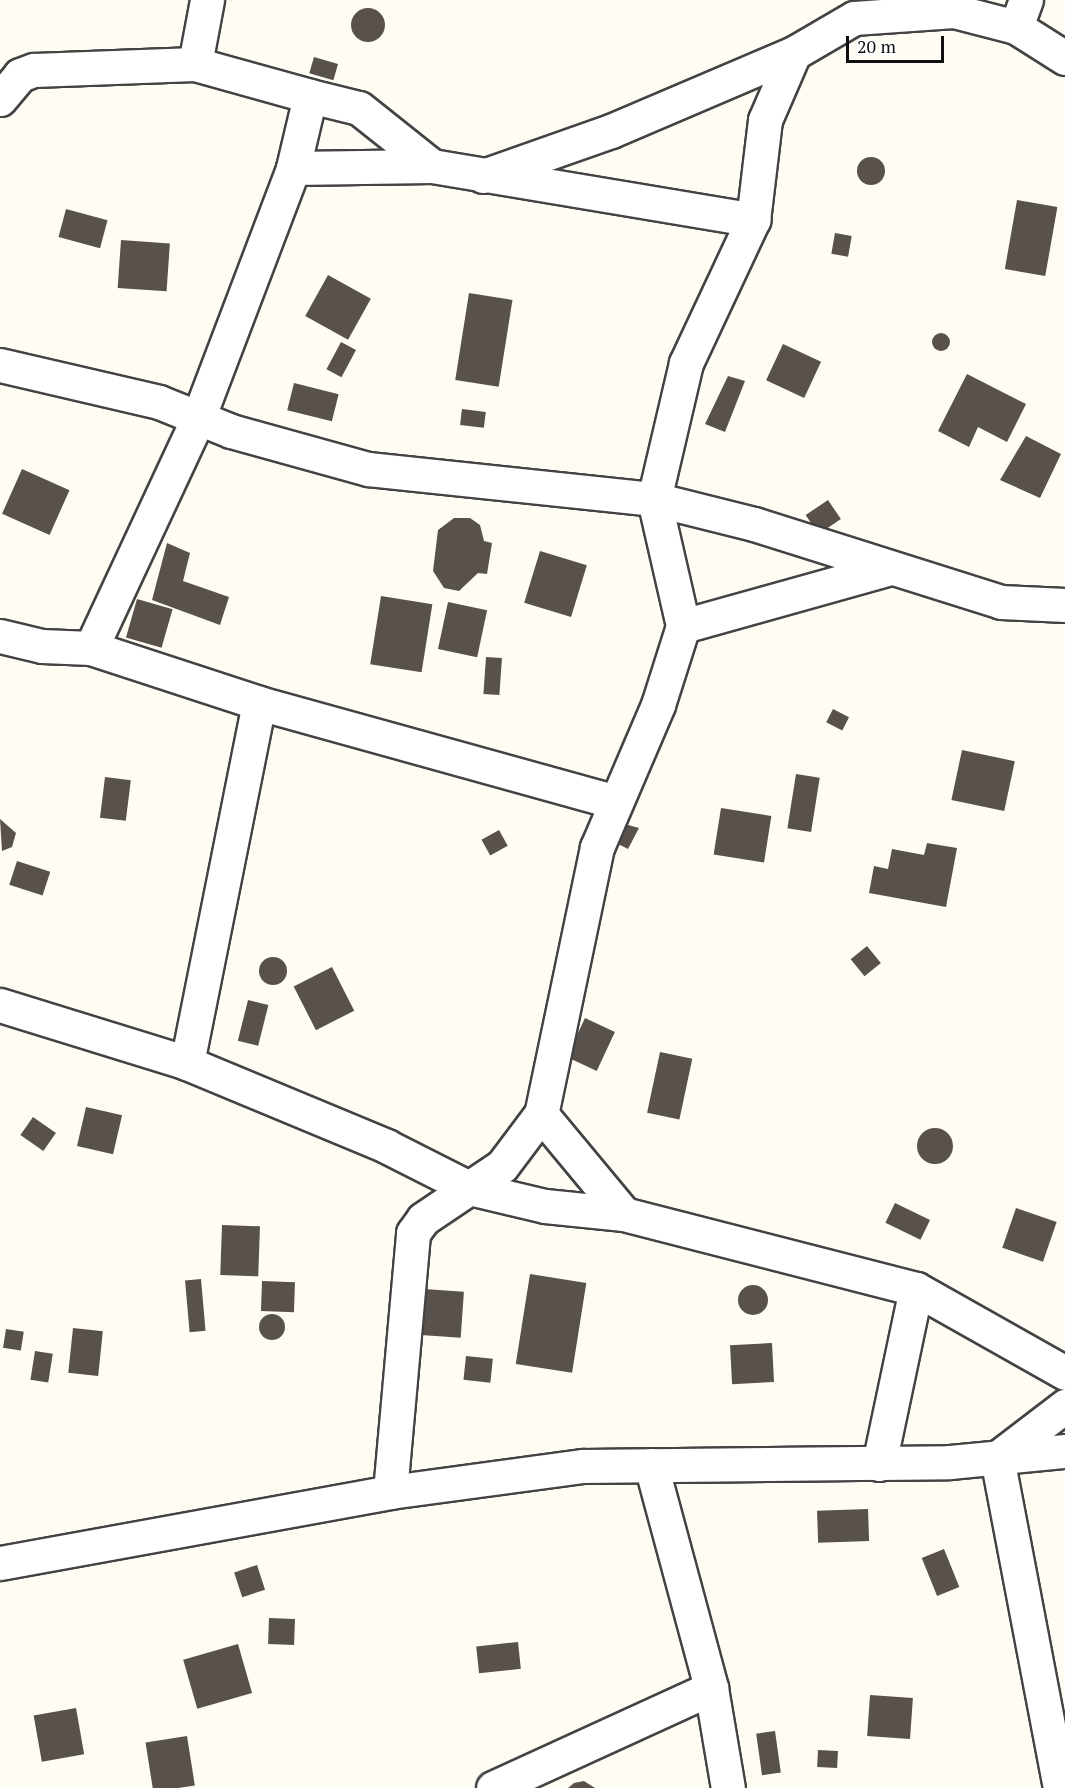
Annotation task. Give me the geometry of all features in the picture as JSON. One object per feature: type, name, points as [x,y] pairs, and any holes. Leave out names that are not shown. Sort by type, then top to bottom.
[{"type":"street","points":[[195,64],[207,0]]},
{"type":"street","points":[[921,0],[954,11]]},
{"type":"street","points":[[483,176],[611,131],[794,53],[854,18],[954,11],[1021,14],[1065,58]]},
{"type":"street","points":[[390,1492],[408,1250],[423,1219],[502,1166],[541,1114],[597,847],[613,801],[658,705],[683,626],[654,499],[687,363],[753,220],[765,120],[794,53]]},
{"type":"street","points":[[0,99],[20,75],[34,70],[195,64],[359,108],[432,166]]},
{"type":"street","points":[[91,648],[200,416],[293,168],[310,96]]},
{"type":"street","points":[[293,168],[432,166],[753,220]]},
{"type":"street","points":[[0,365],[200,416],[231,431],[368,469],[654,499],[754,524],[1001,602],[1065,605]]},
{"type":"street","points":[[683,626],[891,568]]},
{"type":"street","points":[[0,636],[42,646],[91,648],[259,703],[613,801]]},
{"type":"street","points":[[187,1063],[259,703]]},
{"type":"street","points":[[0,1005],[187,1063],[386,1146],[469,1188],[545,1206],[624,1214],[916,1289],[1065,1373]]},
{"type":"street","points":[[541,1114],[624,1214]]},
{"type":"street","points":[[879,1464],[916,1289]]},
{"type":"street","points":[[998,1458],[1065,1406]]},
{"type":"street","points":[[0,1563],[390,1492],[583,1466],[879,1464],[998,1458],[1065,1451]]},
{"type":"street","points":[[998,1458],[1060,1788]]},
{"type":"street","points":[[651,1465],[711,1688],[728,1788]]},
{"type":"street","points":[[493,1788],[711,1688]]},
{"type":"building","points":[[368,8],[380,13],[385,25],[380,37],[368,42],[356,37],[351,25],[356,13]]},
{"type":"building","points":[[314,57],[338,64],[333,80],[309,73]]},
{"type":"building","points":[[871,157],[881,161],[885,171],[881,181],[871,185],[861,181],[857,171],[861,161]]},
{"type":"building","points":[[1017,200],[1057,207],[1045,276],[1005,269]]},
{"type":"building","points":[[66,209],[108,220],[100,248],[58,237]]},
{"type":"building","points":[[835,233],[852,236],[848,257],[831,254]]},
{"type":"building","points":[[121,240],[170,243],[167,291],[118,288]]},
{"type":"building","points":[[328,275],[371,299],[348,340],[305,316]]},
{"type":"building","points":[[469,293],[512,300],[499,387],[455,380]]},
{"type":"building","points":[[937,333],[945,333],[950,338],[948,349],[937,351],[932,346],[932,338]]},
{"type":"building","points":[[341,342],[356,350],[341,377],[326,369]]},
{"type":"building","points":[[783,344],[821,362],[804,398],[766,380]]},
{"type":"building","points":[[967,374],[1026,404],[1007,442],[978,427],[969,447],[938,431]]},
{"type":"building","points":[[728,376],[745,381],[725,432],[705,424]]},
{"type":"building","points":[[294,383],[339,394],[332,421],[287,410]]},
{"type":"building","points":[[462,409],[486,412],[484,428],[460,425]]},
{"type":"building","points":[[1026,436],[1061,454],[1040,498],[1000,480]]},
{"type":"building","points":[[22,469],[70,490],[50,535],[2,514]]},
{"type":"building","points":[[828,500],[841,519],[818,534],[806,515]]},
{"type":"building","points":[[454,518],[470,518],[480,525],[484,541],[492,543],[487,574],[478,573],[459,591],[444,588],[433,571],[438,530]]},
{"type":"building","points":[[167,543],[190,553],[183,581],[229,597],[220,625],[152,600]]},
{"type":"building","points":[[540,551],[587,565],[571,617],[524,603]]},
{"type":"building","points":[[381,596],[432,604],[422,672],[370,664]]},
{"type":"building","points":[[137,599],[173,609],[162,648],[126,637]]},
{"type":"building","points":[[448,602],[487,610],[477,657],[438,649]]},
{"type":"building","points":[[486,657],[502,658],[499,695],[483,694]]},
{"type":"building","points":[[833,709],[849,717],[842,731],[826,722]]},
{"type":"building","points":[[962,750],[1015,761],[1004,811],[951,800]]},
{"type":"building","points":[[796,774],[820,778],[811,832],[787,828]]},
{"type":"building","points":[[105,777],[131,780],[126,821],[100,818]]},
{"type":"building","points":[[721,808],[771,816],[764,862],[714,854]]},
{"type":"building","points":[[0,819],[16,833],[12,847],[2,851]]},
{"type":"building","points":[[621,823],[639,828],[628,849],[612,841]]},
{"type":"building","points":[[499,830],[508,846],[490,855],[482,840]]},
{"type":"building","points":[[927,843],[957,848],[946,907],[869,893],[874,866],[888,869],[892,849],[924,855]]},
{"type":"building","points":[[17,861],[50,872],[43,896],[9,885]]},
{"type":"building","points":[[867,946],[881,963],[865,976],[851,959]]},
{"type":"building","points":[[273,957],[283,961],[287,971],[283,981],[273,985],[263,981],[259,971],[263,961]]},
{"type":"building","points":[[332,967],[354,1011],[316,1030],[294,987]]},
{"type":"building","points":[[248,1000],[268,1005],[258,1046],[238,1041]]},
{"type":"building","points":[[585,1018],[615,1032],[597,1071],[567,1057]]},
{"type":"building","points":[[660,1052],[692,1059],[679,1120],[647,1113]]},
{"type":"building","points":[[86,1107],[122,1115],[113,1154],[77,1146]]},
{"type":"building","points":[[33,1117],[56,1133],[43,1151],[20,1135]]},
{"type":"building","points":[[935,1128],[948,1133],[953,1146],[948,1159],[935,1164],[922,1159],[917,1146],[922,1133]]},
{"type":"building","points":[[895,1203],[930,1220],[920,1240],[885,1223]]},
{"type":"building","points":[[1016,1208],[1057,1222],[1043,1262],[1002,1248]]},
{"type":"building","points":[[222,1225],[260,1226],[258,1276],[220,1275]]},
{"type":"building","points":[[530,1274],[586,1283],[572,1373],[516,1364]]},
{"type":"building","points":[[201,1279],[206,1331],[190,1332],[185,1280]]},
{"type":"building","points":[[262,1281],[295,1282],[294,1312],[261,1311]]},
{"type":"building","points":[[753,1285],[764,1289],[768,1300],[764,1311],[753,1315],[742,1311],[738,1300],[742,1289]]},
{"type":"building","points":[[424,1289],[464,1292],[461,1338],[421,1335]]},
{"type":"building","points":[[272,1314],[281,1318],[285,1327],[281,1336],[272,1340],[263,1336],[259,1327],[263,1318]]},
{"type":"building","points":[[73,1328],[103,1331],[98,1376],[68,1373]]},
{"type":"building","points":[[6,1329],[24,1332],[21,1351],[3,1348]]},
{"type":"building","points":[[772,1343],[774,1382],[732,1384],[730,1345]]},
{"type":"building","points":[[35,1351],[53,1354],[48,1382],[30,1380]]},
{"type":"building","points":[[466,1356],[493,1359],[490,1383],[463,1380]]},
{"type":"building","points":[[868,1509],[869,1541],[818,1543],[817,1511]]},
{"type":"building","points":[[944,1549],[959,1587],[937,1596],[922,1558]]},
{"type":"building","points":[[257,1565],[265,1590],[242,1597],[234,1572]]},
{"type":"building","points":[[269,1618],[295,1619],[294,1645],[268,1644]]},
{"type":"building","points":[[518,1642],[521,1669],[479,1673],[476,1646]]},
{"type":"building","points":[[238,1644],[252,1693],[197,1709],[183,1660]]},
{"type":"building","points":[[870,1695],[913,1698],[910,1739],[867,1736]]},
{"type":"building","points":[[76,1708],[84,1754],[42,1762],[34,1715]]},
{"type":"building","points":[[775,1731],[781,1773],[762,1775],[756,1734]]},
{"type":"building","points":[[187,1736],[195,1785],[153,1788],[146,1743]]},
{"type":"building","points":[[818,1750],[838,1751],[837,1768],[817,1767]]},
{"type":"building","points":[[584,1781],[595,1788],[568,1788],[574,1783]]}]
